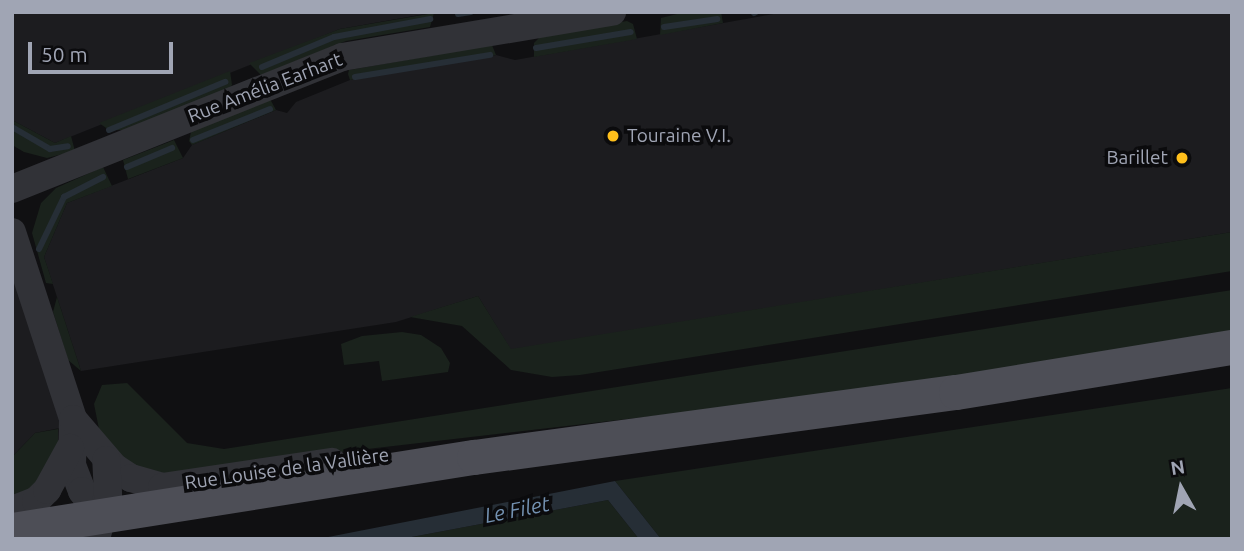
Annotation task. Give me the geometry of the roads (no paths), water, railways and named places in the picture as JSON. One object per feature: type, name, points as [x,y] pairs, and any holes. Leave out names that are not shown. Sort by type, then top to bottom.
[{"type":"main road","points":[[12,530],[98,527],[474,457],[956,392],[1232,346]]},
{"type":"street","name":"Rue Amélia Earhart","points":[[12,189],[342,57],[612,12]]},
{"type":"street","name":"Rue Louise de la Vallière","points":[[12,232],[73,419],[106,460],[131,478],[162,487],[393,453],[474,457]]},
{"type":"street","name":"Rue Louise de la Vallière","points":[[73,419],[70,447],[82,491],[98,527]]},
{"type":"street","name":"Rue Louise de la Vallière","points":[[12,510],[36,501],[47,490],[70,447]]},
{"type":"street","points":[[98,527],[108,494],[106,460]]},
{"type":"water","name":"Le Filet","points":[[615,481],[661,539],[639,539],[608,500],[401,539],[318,539]]},
{"type":"waterway","points":[[458,14],[471,12]]},
{"type":"waterway","points":[[262,67],[334,37],[430,19]]},
{"type":"waterway","points":[[664,27],[717,19]]},
{"type":"waterway","points":[[536,48],[631,32]]},
{"type":"waterway","points":[[355,77],[490,55]]},
{"type":"waterway","points":[[109,130],[225,82]]},
{"type":"waterway","points":[[193,140],[270,109]]},
{"type":"waterway","points":[[12,127],[50,149],[68,146]]},
{"type":"waterway","points":[[127,167],[172,148]]},
{"type":"waterway","points":[[39,249],[64,197],[103,177]]},
{"type":"place","name":"Touraine V.I.","points":[[613,136]]},
{"type":"place","name":"Barillet","points":[[1182,158]]}]
